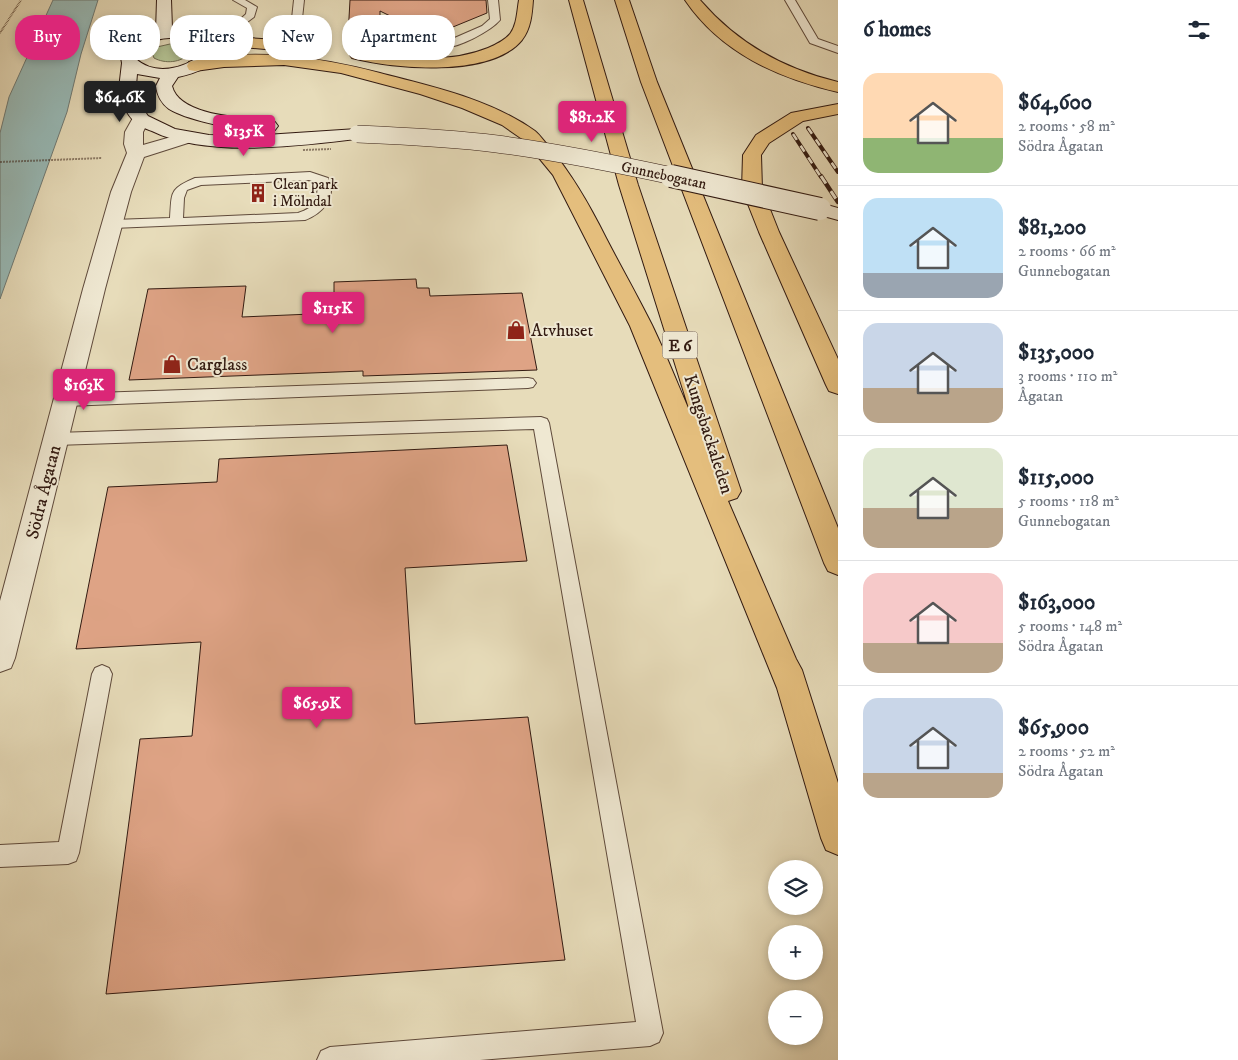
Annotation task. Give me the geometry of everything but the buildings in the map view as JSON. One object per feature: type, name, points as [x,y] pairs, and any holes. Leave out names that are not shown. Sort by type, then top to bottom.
[{"type":"highway","points":[[334,51],[394,62],[422,64],[468,60],[488,54],[507,45],[518,34],[524,17],[526,0]]},
{"type":"highway","name":"Kungsbackaleden","points":[[576,0],[596,78],[662,290],[792,687],[838,838]]},
{"type":"highway","points":[[622,0],[649,82],[838,563]]},
{"type":"highway","points":[[692,0],[717,29],[760,61],[787,73],[838,87]]},
{"type":"highway","points":[[195,66],[224,62],[276,60],[342,68],[426,90],[468,104],[508,121],[531,137],[561,173],[576,198],[641,326],[792,687]]},
{"type":"highway","points":[[838,109],[797,117],[762,139],[752,155],[752,189],[769,232],[838,385]]},
{"type":"main road","points":[[164,0],[164,34]]},
{"type":"main road","points":[[170,34],[148,38],[135,44],[128,52],[127,58],[130,63],[136,68],[147,71],[172,72],[195,66],[206,60]]},
{"type":"main road","points":[[130,63],[124,78],[125,96],[130,110],[140,120],[160,130],[185,138],[216,142],[302,134]]},
{"type":"main road","name":"Gunnebogatan","points":[[172,72],[164,86],[168,98],[182,109],[206,118],[302,134],[422,136],[498,144],[645,170],[832,211]]},
{"type":"main road","name":"Södra Ågatan","points":[[0,658],[112,224],[121,192],[136,153],[131,143],[135,128],[140,120]]},
{"type":"main road","points":[[136,153],[185,138]]},
{"type":"lane","points":[[238,0],[252,7],[251,15]]},
{"type":"lane","points":[[298,15],[299,0]]},
{"type":"lane","points":[[455,42],[486,28],[495,20],[493,0]]},
{"type":"lane","points":[[792,3],[810,7]]},
{"type":"lane","points":[[792,3],[814,41],[838,50]]},
{"type":"lane","points":[[112,224],[176,222],[300,217],[314,212],[322,206],[324,181],[310,176],[198,181],[182,188],[178,198],[176,222]]},
{"type":"lane","points":[[66,400],[528,383]]},
{"type":"lane","points":[[56,439],[541,423],[650,1033],[330,1060]]},
{"type":"lane","points":[[0,856],[68,852],[102,674]]},
{"type":"path","points":[[0,33],[22,0]]},
{"type":"path","points":[[0,162],[60,160]]},
{"type":"green space","points":[[170,44],[170,60],[180,60],[173,62],[160,60],[160,46]]},
{"type":"water","points":[[53,0],[98,0],[93,15],[90,15],[90,25],[80,58],[80,15],[46,15]]},
{"type":"water","points":[[26,60],[80,60],[67,112],[0,299],[0,133],[9,97]]},
{"type":"railway","points":[[808,128],[838,172]]},
{"type":"railway","points":[[793,134],[821,177]]},
{"type":"railway","points":[[821,176],[838,202]]},
{"type":"place","name":"Clean park i Mölndal","points":[[258,193]]},
{"type":"place","name":"Atvhuset","points":[[516,330]]},
{"type":"place","name":"Carglass","points":[[172,364]]}]
